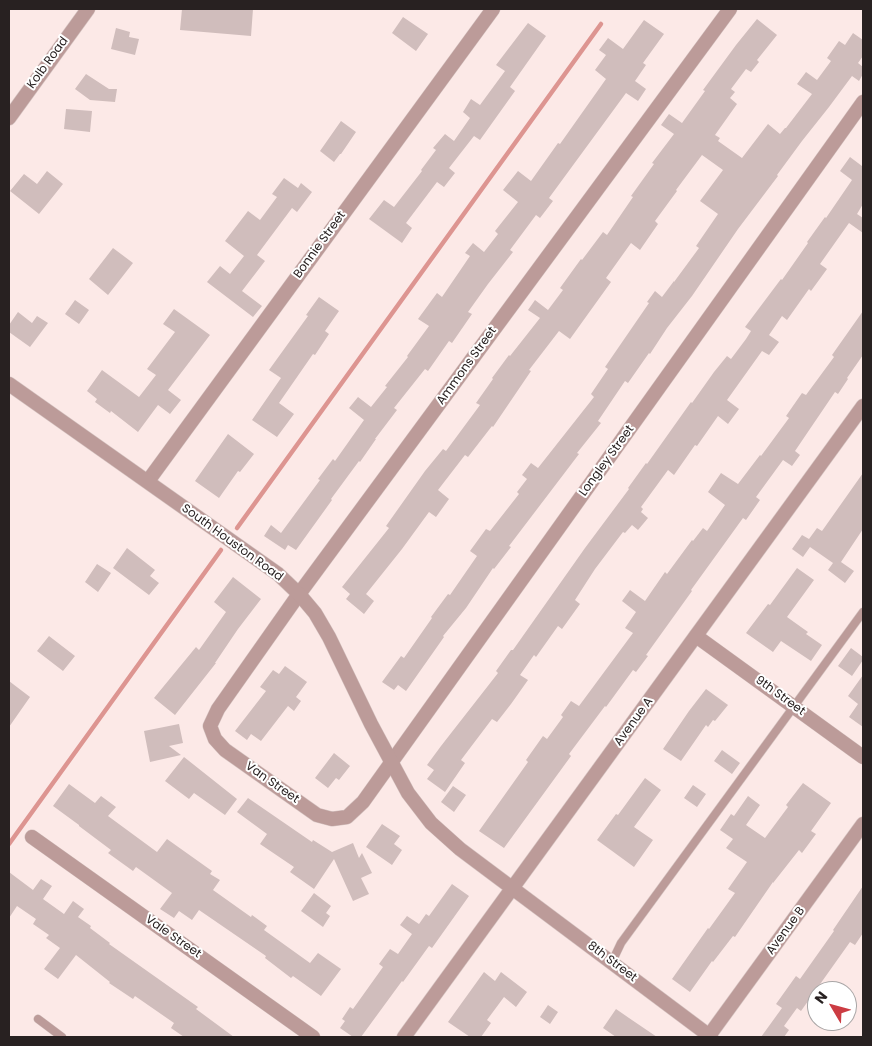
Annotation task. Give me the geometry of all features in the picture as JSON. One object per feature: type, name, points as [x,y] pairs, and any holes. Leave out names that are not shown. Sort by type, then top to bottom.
[{"type":"street","name":"Kolb Road","points":[[9,118],[88,9]]},
{"type":"street","name":"Bonnie Street","points":[[148,482],[493,9]]},
{"type":"street","name":"Ammons Street","points":[[210,726],[218,710],[299,594],[730,9]]},
{"type":"street","name":"Longley Street","points":[[348,816],[363,802],[863,102]]},
{"type":"street","name":"South Houston Road","points":[[9,384],[278,574],[299,594],[315,613],[329,637],[370,724],[408,793],[431,823],[460,849],[513,888]]},
{"type":"street","name":"Avenue A","points":[[404,1037],[863,406]]},
{"type":"street","name":"9th Street","points":[[696,636],[863,757]]},
{"type":"street","name":"Van Street","points":[[210,726],[224,750],[317,815],[332,819],[348,816]]},
{"type":"street","name":"Avenue B","points":[[710,1037],[863,824]]},
{"type":"street","name":"Vale Street","points":[[32,837],[313,1037]]},
{"type":"street","name":"8th Street","points":[[513,888],[710,1037]]},
{"type":"lane","points":[[612,962],[622,943],[863,612]]},
{"type":"lane","points":[[38,1019],[62,1037]]},
{"type":"building","points":[[182,9],[253,9],[251,36],[180,30]]},
{"type":"building","points":[[403,17],[428,34],[416,51],[392,33]]},
{"type":"building","points":[[757,19],[777,35],[757,60],[759,62],[751,72],[746,69],[731,89],[735,92],[730,98],[737,104],[715,135],[720,138],[718,141],[742,158],[768,124],[780,134],[786,128],[812,94],[797,84],[806,72],[817,80],[831,61],[827,58],[839,41],[845,45],[853,33],[863,40],[863,56],[858,63],[863,67],[863,74],[859,81],[852,76],[802,141],[650,354],[628,383],[625,381],[598,421],[601,423],[509,546],[511,547],[493,568],[466,608],[443,636],[406,691],[398,685],[394,690],[382,682],[401,656],[404,658],[431,617],[448,594],[450,595],[477,556],[470,551],[486,529],[490,531],[519,494],[517,492],[527,479],[522,475],[531,463],[538,468],[594,397],[591,394],[608,369],[605,367],[649,303],[647,302],[655,291],[662,297],[699,248],[696,246],[718,214],[700,201],[723,170],[702,155],[655,221],[658,224],[640,250],[631,243],[606,278],[611,282],[570,339],[559,331],[529,370],[531,371],[493,427],[468,457],[465,455],[438,490],[449,499],[436,517],[429,512],[366,594],[374,601],[364,614],[346,599],[350,594],[342,587],[389,528],[386,526],[425,471],[443,449],[446,451],[480,405],[476,403],[492,378],[540,318],[528,310],[535,300],[548,310],[563,290],[560,288],[581,259],[603,232],[607,235],[633,197],[631,196],[654,164],[652,163],[674,134],[661,125],[669,114],[682,123],[705,91],[703,90]]},
{"type":"building","points":[[644,20],[664,34],[643,63],[646,65],[635,81],[646,89],[638,101],[626,93],[549,198],[553,201],[540,218],[536,215],[510,250],[513,252],[468,312],[472,314],[452,343],[449,341],[428,371],[425,369],[394,408],[397,410],[296,550],[288,545],[285,550],[264,536],[271,525],[281,533],[333,459],[335,461],[364,420],[349,408],[358,397],[371,407],[387,387],[385,386],[429,326],[418,319],[437,293],[442,297],[470,256],[465,253],[473,243],[484,252],[498,234],[495,231],[518,202],[503,190],[518,171],[531,181],[606,79],[595,70],[606,55],[599,50],[608,38],[623,49]]},
{"type":"building","points":[[528,23],[546,36],[510,87],[515,91],[480,140],[474,136],[449,168],[455,173],[444,187],[437,182],[406,223],[412,228],[402,243],[369,219],[384,200],[394,207],[422,171],[436,150],[433,148],[445,134],[454,141],[470,118],[463,112],[471,99],[480,105],[505,71],[496,65]]},
{"type":"building","points":[[116,28],[130,32],[129,37],[139,39],[135,55],[111,49]]},
{"type":"building","points":[[86,74],[109,89],[117,89],[115,102],[90,100],[75,89]]},
{"type":"building","points":[[66,109],[92,111],[90,132],[64,129]]},
{"type":"building","points":[[341,121],[356,132],[334,162],[320,151]]},
{"type":"building","points":[[850,157],[862,166],[863,164],[863,204],[857,214],[863,218],[863,233],[849,223],[820,264],[827,269],[811,291],[809,289],[787,320],[782,316],[769,335],[779,342],[769,355],[762,351],[727,400],[739,409],[728,424],[718,416],[674,475],[668,470],[641,507],[643,509],[641,512],[648,518],[638,530],[632,525],[625,533],[623,532],[595,569],[575,600],[580,604],[562,629],[558,626],[536,657],[534,655],[520,675],[528,680],[497,722],[492,719],[461,760],[465,763],[445,792],[427,779],[434,770],[427,765],[498,673],[496,671],[691,402],[727,356],[731,359],[746,339],[751,331],[745,327],[782,280],[852,180],[840,171]]},
{"type":"building","points":[[47,171],[63,184],[39,214],[10,191],[24,174],[37,184]]},
{"type":"building","points":[[284,178],[298,188],[301,183],[312,192],[297,212],[292,208],[257,255],[265,261],[242,291],[262,306],[253,317],[207,282],[220,266],[230,274],[244,256],[225,241],[248,211],[260,220],[277,197],[272,194]]},
{"type":"building","points":[[113,248],[133,263],[108,295],[89,279]]},
{"type":"building","points":[[319,297],[339,311],[325,331],[329,334],[279,403],[294,414],[277,437],[252,420],[281,378],[269,370],[308,316],[306,315]]},
{"type":"building","points":[[75,300],[89,310],[79,324],[65,314]]},
{"type":"building","points":[[174,309],[210,335],[168,390],[181,400],[170,414],[158,405],[138,432],[111,411],[110,413],[95,402],[97,399],[87,391],[102,370],[139,397],[156,375],[147,369],[175,332],[163,324]]},
{"type":"building","points":[[863,311],[863,355],[838,394],[835,392],[795,451],[800,455],[792,466],[783,460],[756,497],[760,500],[746,520],[743,518],[646,655],[648,656],[636,672],[633,670],[569,754],[571,756],[504,848],[479,831],[528,762],[526,760],[543,736],[547,739],[563,717],[561,715],[571,701],[579,706],[633,633],[625,628],[636,612],[622,601],[630,590],[645,601],[665,572],[667,574],[692,540],[703,528],[707,531],[725,505],[708,492],[721,473],[738,484],[789,418],[786,416],[802,393],[806,395],[834,357],[832,355]]},
{"type":"building","points":[[18,312],[32,323],[37,316],[48,323],[30,347],[9,332],[9,325]]},
{"type":"building","points":[[228,434],[254,454],[240,472],[238,471],[219,498],[195,481]]},
{"type":"building","points":[[863,473],[863,529],[841,562],[854,571],[845,583],[828,570],[833,563],[810,547],[803,557],[792,549],[802,535],[809,539],[817,528],[822,531]]},
{"type":"building","points":[[127,548],[155,570],[150,576],[159,583],[149,595],[113,568]]},
{"type":"building","points":[[97,564],[111,573],[98,592],[85,582]]},
{"type":"building","points":[[797,568],[814,580],[787,617],[822,645],[811,661],[781,641],[773,652],[746,633],[768,604],[770,605]]},
{"type":"building","points":[[233,577],[261,599],[238,629],[216,663],[175,715],[154,698],[196,647],[199,650],[226,612],[214,602]]},
{"type":"building","points":[[49,636],[75,656],[63,671],[37,651]]},
{"type":"building","points":[[851,648],[863,657],[863,660],[852,676],[838,666]]},
{"type":"building","points":[[285,666],[307,682],[296,697],[301,701],[294,711],[288,706],[261,741],[251,734],[247,740],[235,731],[266,691],[260,687],[273,670],[279,674]]},
{"type":"building","points":[[863,675],[863,727],[849,717],[858,704],[848,696]]},
{"type":"building","points":[[9,681],[30,697],[9,727]]},
{"type":"building","points":[[706,689],[728,705],[715,721],[713,720],[708,727],[706,725],[681,761],[663,749]]},
{"type":"building","points":[[179,724],[183,743],[169,746],[181,755],[150,762],[144,731]]},
{"type":"building","points":[[722,750],[740,763],[732,774],[714,761]]},
{"type":"building","points":[[334,753],[350,766],[339,780],[336,778],[328,788],[315,778]]},
{"type":"building","points":[[184,757],[237,799],[225,815],[194,793],[189,799],[165,781]]},
{"type":"building","points":[[645,778],[661,790],[634,827],[653,840],[634,867],[597,840]]},
{"type":"building","points":[[803,783],[831,803],[811,831],[816,834],[802,853],[799,850],[773,882],[735,937],[733,936],[712,961],[690,992],[672,979],[735,893],[728,889],[747,862],[726,848],[733,839],[720,830],[731,814],[734,816],[748,796],[760,805],[746,825],[765,838]]},
{"type":"building","points":[[69,784],[95,803],[101,796],[116,807],[108,816],[157,852],[167,839],[212,871],[210,874],[220,880],[213,890],[267,926],[264,930],[310,963],[318,953],[341,969],[321,996],[293,976],[291,978],[265,958],[266,956],[199,910],[192,920],[179,911],[174,918],[160,909],[172,893],[136,867],[133,871],[108,853],[111,850],[53,806]]},
{"type":"building","points":[[693,785],[706,794],[697,807],[684,798]]},
{"type":"building","points":[[453,786],[466,795],[454,812],[441,802]]},
{"type":"building","points":[[248,798],[312,842],[313,840],[332,852],[353,843],[359,858],[362,853],[372,873],[361,878],[369,894],[353,901],[334,859],[314,889],[290,872],[294,867],[260,844],[267,834],[237,812]]},
{"type":"building","points":[[382,824],[400,836],[394,844],[402,850],[392,865],[366,847]]},
{"type":"building","points":[[9,872],[33,890],[41,879],[52,886],[43,899],[64,914],[73,901],[84,909],[78,917],[91,926],[90,928],[109,944],[198,1007],[196,1009],[234,1037],[184,1037],[171,1028],[174,1023],[135,996],[133,999],[109,983],[76,955],[58,979],[44,969],[60,948],[46,938],[49,935],[33,924],[36,919],[17,906],[9,918]]},
{"type":"building","points":[[452,884],[469,896],[432,948],[429,946],[361,1037],[353,1037],[340,1028],[345,1021],[342,1019],[350,1007],[353,1009],[383,967],[379,964],[390,949],[398,954],[412,934],[400,925],[407,916],[419,924],[426,914],[429,916]]},
{"type":"building","points":[[863,886],[863,933],[855,945],[850,942],[822,981],[807,981],[807,1003],[801,1011],[797,1008],[784,1026],[789,1030],[784,1037],[761,1037],[782,1008],[776,1004],[796,976],[800,979]]},
{"type":"building","points":[[314,893],[331,906],[326,913],[330,916],[323,927],[301,911]]},
{"type":"building","points":[[484,972],[495,981],[501,972],[527,992],[516,1007],[504,997],[487,1020],[491,1023],[481,1037],[470,1037],[448,1022]]},
{"type":"building","points":[[548,1005],[558,1012],[550,1024],[540,1017]]},
{"type":"building","points":[[616,1009],[657,1037],[616,1037],[603,1028]]},
{"type":"waterway","points":[[237,528],[601,24]]},
{"type":"waterway","points":[[9,844],[221,550]]}]
